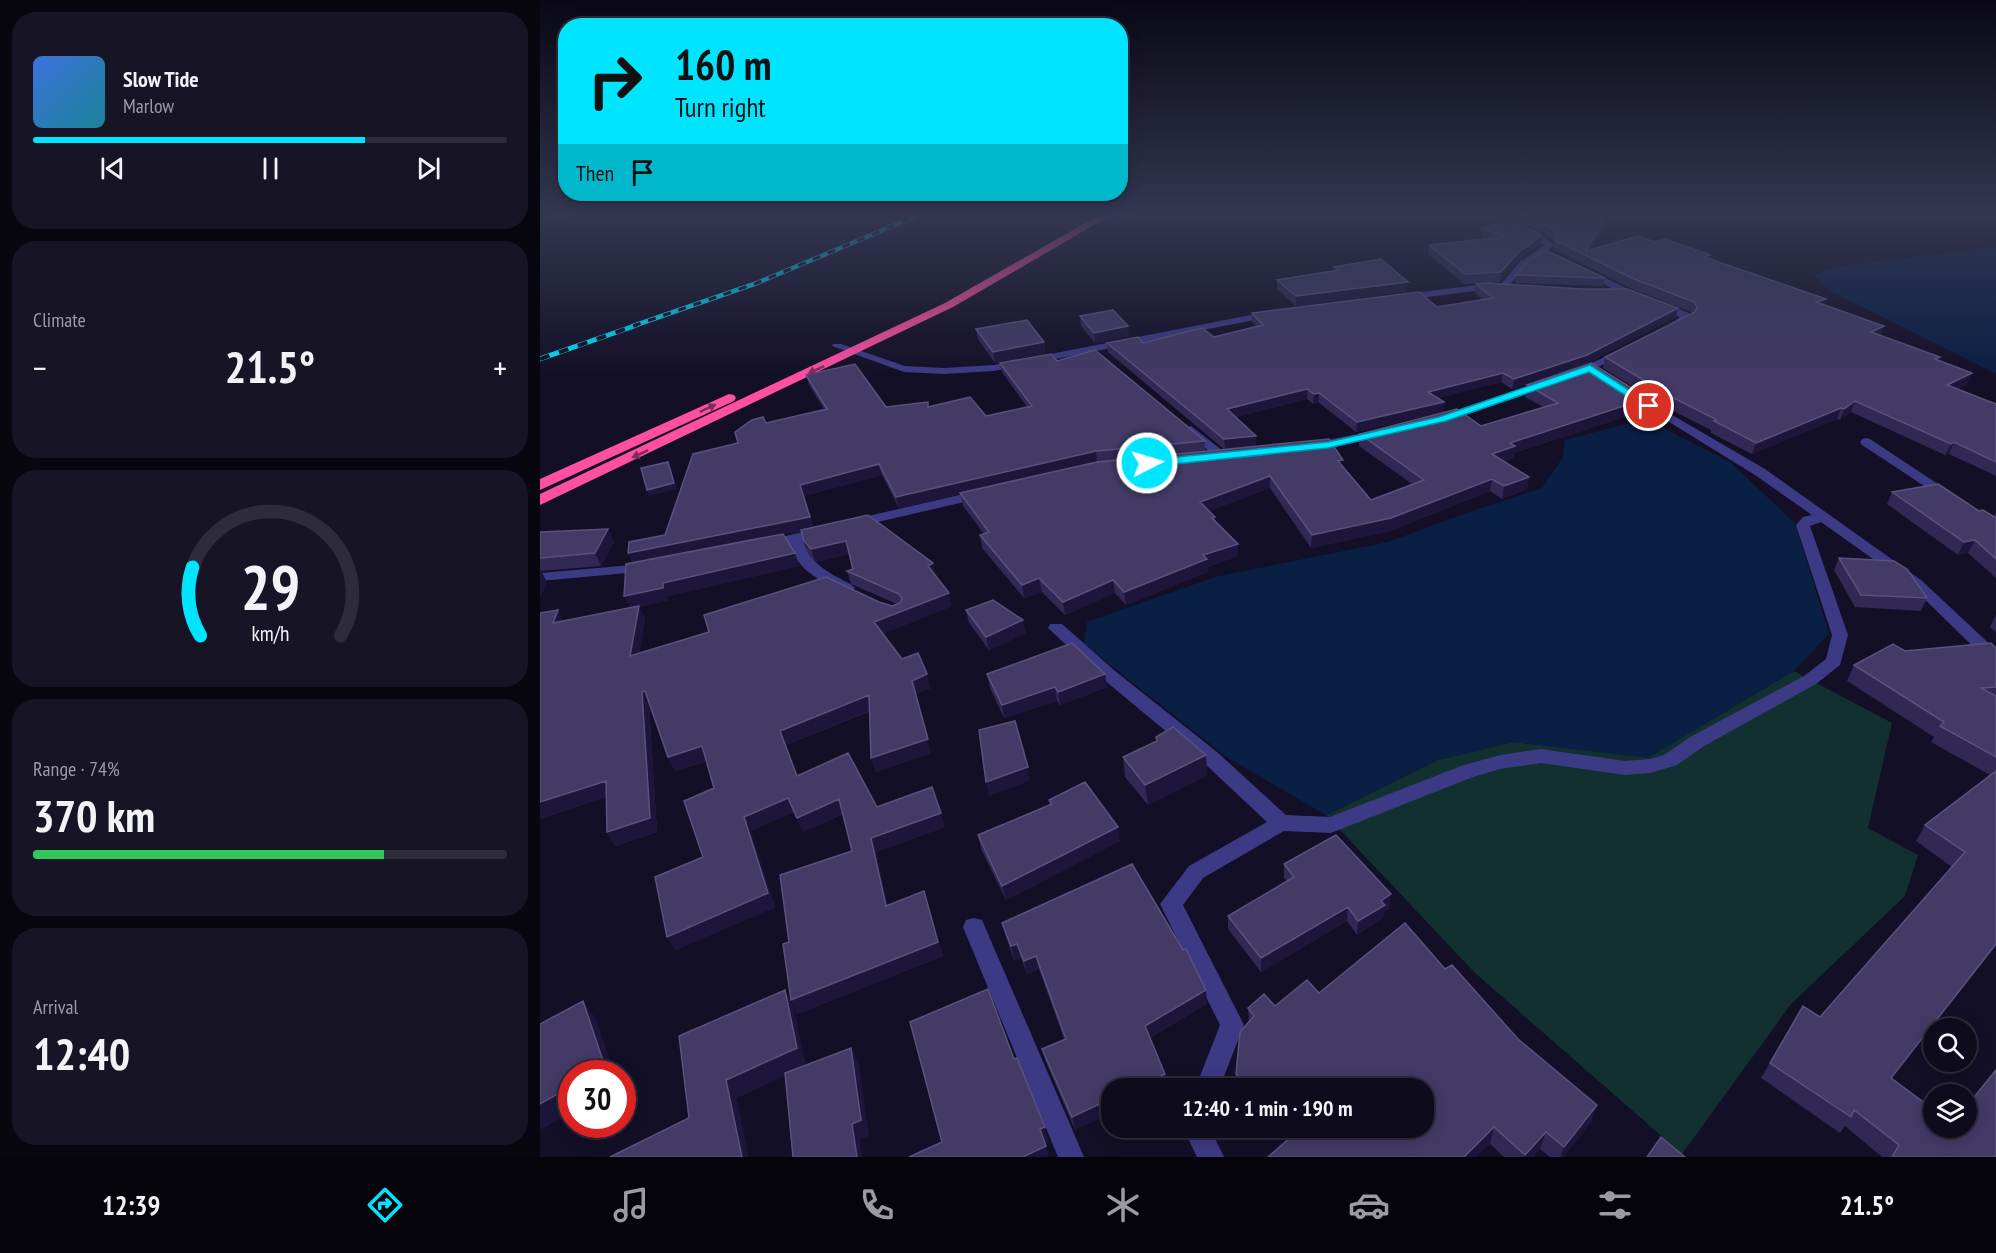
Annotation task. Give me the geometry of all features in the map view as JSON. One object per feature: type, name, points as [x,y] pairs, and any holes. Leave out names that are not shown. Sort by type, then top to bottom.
[{"type":"highway","points":[[540,485],[933,302],[992,268]]},
{"type":"highway","points":[[540,500],[949,305],[1014,268]]},
{"type":"street","points":[[1504,286],[1520,268]]},
{"type":"street","points":[[1580,268],[1637,296],[1685,315],[1687,318],[1656,335]]},
{"type":"street","points":[[1391,299],[1486,286],[1516,288]]},
{"type":"street","points":[[1600,293],[1637,296]]},
{"type":"street","points":[[837,346],[904,369],[944,371],[994,368],[1098,353],[1252,317],[1287,313]]},
{"type":"street","points":[[1431,422],[1595,371],[1638,344]]},
{"type":"street","points":[[1619,387],[1760,472],[1916,583],[1996,659]]},
{"type":"street","points":[[1180,421],[1223,457]]},
{"type":"street","points":[[1294,449],[1328,445],[1387,432]]},
{"type":"street","points":[[1866,442],[1960,503]]},
{"type":"street","points":[[1202,459],[1240,455]]},
{"type":"street","points":[[749,548],[995,491]]},
{"type":"street","points":[[1212,1078],[1232,1025],[1171,903],[1196,872],[1281,824],[1331,825],[1468,771],[1500,762],[1541,756],[1625,768],[1650,766],[1670,760],[1698,741],[1810,680],[1834,661],[1840,635],[1803,525],[1808,520],[1822,517]]},
{"type":"street","points":[[795,539],[800,557],[808,566],[856,594]]},
{"type":"street","points":[[540,577],[624,571],[657,566]]},
{"type":"street","points":[[1056,628],[1109,675],[1210,757],[1281,824]]},
{"type":"street","points":[[974,927],[1071,1157]]},
{"type":"street","points":[[1201,1138],[1211,1157]]},
{"type":"green space","points":[[1794,671],[1892,723],[1868,828],[1918,855],[1905,896],[1791,1004],[1682,1154],[1475,973],[1326,815],[1438,760],[1513,742],[1648,757]]},
{"type":"water","points":[[1832,268],[1996,268],[1996,374],[1829,290],[1813,275]]},
{"type":"water","points":[[1646,419],[1730,462],[1795,523],[1829,634],[1794,671],[1648,758],[1513,742],[1438,760],[1326,815],[1228,758],[1084,644],[1087,622],[1215,577],[1388,542],[1542,488],[1563,457],[1565,440]]},
{"type":"building","points":[[1336,268],[1392,268],[1408,282],[1296,296],[1277,280],[1339,270]]},
{"type":"building","points":[[1458,268],[1505,268],[1501,272],[1465,274]]},
{"type":"building","points":[[1522,268],[1584,268],[1605,278],[1516,275]]},
{"type":"building","points":[[1611,268],[1736,268],[1826,299],[1816,302],[1884,326],[1871,332],[1940,357],[1935,359],[1972,373],[1947,385],[1996,404],[1996,462],[1855,401],[1844,409],[1841,408],[1756,443],[1605,357],[1695,312],[1697,307],[1694,302]]},
{"type":"building","points":[[1476,284],[1582,289],[1627,289],[1678,308],[1587,355],[1514,379],[1503,373],[1428,392],[1444,402],[1357,422],[1319,393],[1314,394],[1307,389],[1227,409],[1256,436],[1224,439],[1107,343],[1138,337],[1143,343],[1202,328],[1214,337],[1263,325],[1252,313],[1419,292],[1437,307],[1493,298]]},
{"type":"building","points":[[1113,310],[1128,326],[1094,333],[1080,316]]},
{"type":"building","points":[[1027,320],[1044,342],[993,352],[976,329]]},
{"type":"building","points":[[1095,350],[1205,441],[1096,451],[896,497],[879,464],[800,485],[810,517],[628,553],[629,542],[665,535],[693,454],[738,443],[735,432],[752,420],[763,417],[766,423],[827,409],[806,375],[855,364],[886,407],[928,402],[928,407],[970,397],[986,416],[1032,406],[1000,363],[1051,354],[1057,361]]},
{"type":"building","points":[[1591,363],[1648,398],[1510,443],[1515,446],[1492,454],[1529,477],[1504,486],[1492,479],[1391,518],[1312,535],[1270,476],[1200,502],[1215,517],[1212,518],[1238,544],[1203,555],[1207,559],[1124,592],[1113,580],[1063,602],[1039,578],[1022,585],[980,535],[989,532],[960,493],[1097,462],[1329,439],[1343,460],[1338,461],[1371,500],[1424,480],[1360,434],[1457,409],[1481,426],[1558,403],[1527,385]]},
{"type":"building","points":[[668,462],[674,483],[647,490],[641,468]]},
{"type":"building","points":[[1938,484],[1979,511],[1983,510],[1996,518],[1996,559],[1975,540],[1964,542],[1892,492]]},
{"type":"building","points":[[868,515],[933,563],[928,566],[949,593],[874,622],[902,659],[918,653],[927,674],[912,681],[928,739],[871,758],[869,695],[780,731],[797,776],[848,753],[877,807],[932,787],[941,813],[871,838],[886,906],[924,891],[938,942],[791,1000],[783,944],[789,942],[780,875],[852,851],[839,799],[797,818],[788,798],[744,817],[768,893],[667,937],[655,877],[703,857],[684,801],[714,788],[702,746],[668,757],[645,691],[642,692],[650,818],[607,832],[606,781],[540,802],[540,613],[558,610],[553,623],[639,606],[630,656],[709,632],[704,615],[826,577],[892,606],[900,603],[902,598],[899,594],[847,571],[853,569],[846,541],[811,549],[804,541],[801,530]]},
{"type":"building","points":[[608,529],[595,553],[540,558],[540,532]]},
{"type":"building","points":[[783,534],[795,553],[663,583],[663,588],[624,596],[626,564]]},
{"type":"building","points":[[1839,558],[1894,561],[1907,569],[1927,598],[1861,595]]},
{"type":"building","points":[[993,600],[1023,620],[986,637],[966,610]]},
{"type":"building","points":[[1072,643],[1105,674],[1058,692],[1055,687],[1002,705],[987,674]]},
{"type":"building","points":[[1991,643],[1996,648],[1996,687],[1981,688],[1996,696],[1996,757],[1940,726],[1944,722],[1854,665],[1893,644],[1905,651]]},
{"type":"building","points":[[1015,721],[1028,767],[986,782],[979,730]]},
{"type":"building","points":[[1173,727],[1206,755],[1145,785],[1123,757],[1157,741],[1156,737]]},
{"type":"building","points":[[1996,771],[1996,944],[1938,1018],[1923,1018],[1923,1037],[1891,1078],[1923,1102],[1923,1138],[1977,1138],[1977,1093],[1996,1070],[1996,1157],[1892,1157],[1899,1145],[1854,1110],[1851,1117],[1770,1063],[1803,1006],[1820,1017],[1965,852],[1925,825]]},
{"type":"building","points":[[1085,782],[1118,827],[1002,886],[978,835],[1052,804],[1049,800]]},
{"type":"building","points":[[1336,835],[1391,894],[1381,901],[1385,905],[1358,921],[1348,907],[1261,958],[1228,916],[1294,877],[1284,864]]},
{"type":"building","points":[[1132,864],[1183,950],[1186,949],[1206,990],[1145,1026],[1165,1074],[1156,1078],[1101,1078],[1101,1103],[1072,1117],[1042,1049],[1066,1039],[1036,956],[1024,961],[1017,944],[1011,946],[1002,923]]},
{"type":"building","points":[[1405,923],[1445,969],[1452,965],[1518,1039],[1597,1105],[1564,1147],[1546,1132],[1525,1155],[1494,1127],[1464,1157],[1268,1157],[1290,1138],[1434,1138],[1434,1078],[1239,1078],[1236,1074],[1240,1032],[1254,1016],[1248,1008],[1264,994],[1275,1006],[1307,980],[1319,993]]},
{"type":"building","points":[[988,989],[1014,1059],[1017,1058],[1045,1127],[1040,1129],[1046,1146],[1023,1157],[909,1157],[942,1142],[910,1022]]},
{"type":"building","points":[[785,990],[797,1048],[726,1080],[742,1157],[610,1157],[689,1118],[679,1036]]},
{"type":"building","points":[[583,1001],[603,1060],[558,1060],[558,1094],[540,1104],[540,1024]]},
{"type":"building","points":[[851,1048],[861,1120],[852,1124],[857,1157],[793,1157],[785,1073]]},
{"type":"building","points":[[1661,1137],[1685,1157],[1647,1157]]},
{"type":"railway","points":[[633,326],[757,283],[793,268]]},
{"type":"railway","points":[[540,359],[637,325]]},
{"type":"route","points":[[1147,463],[1328,445],[1376,435],[1442,419],[1590,368],[1649,406]]}]
